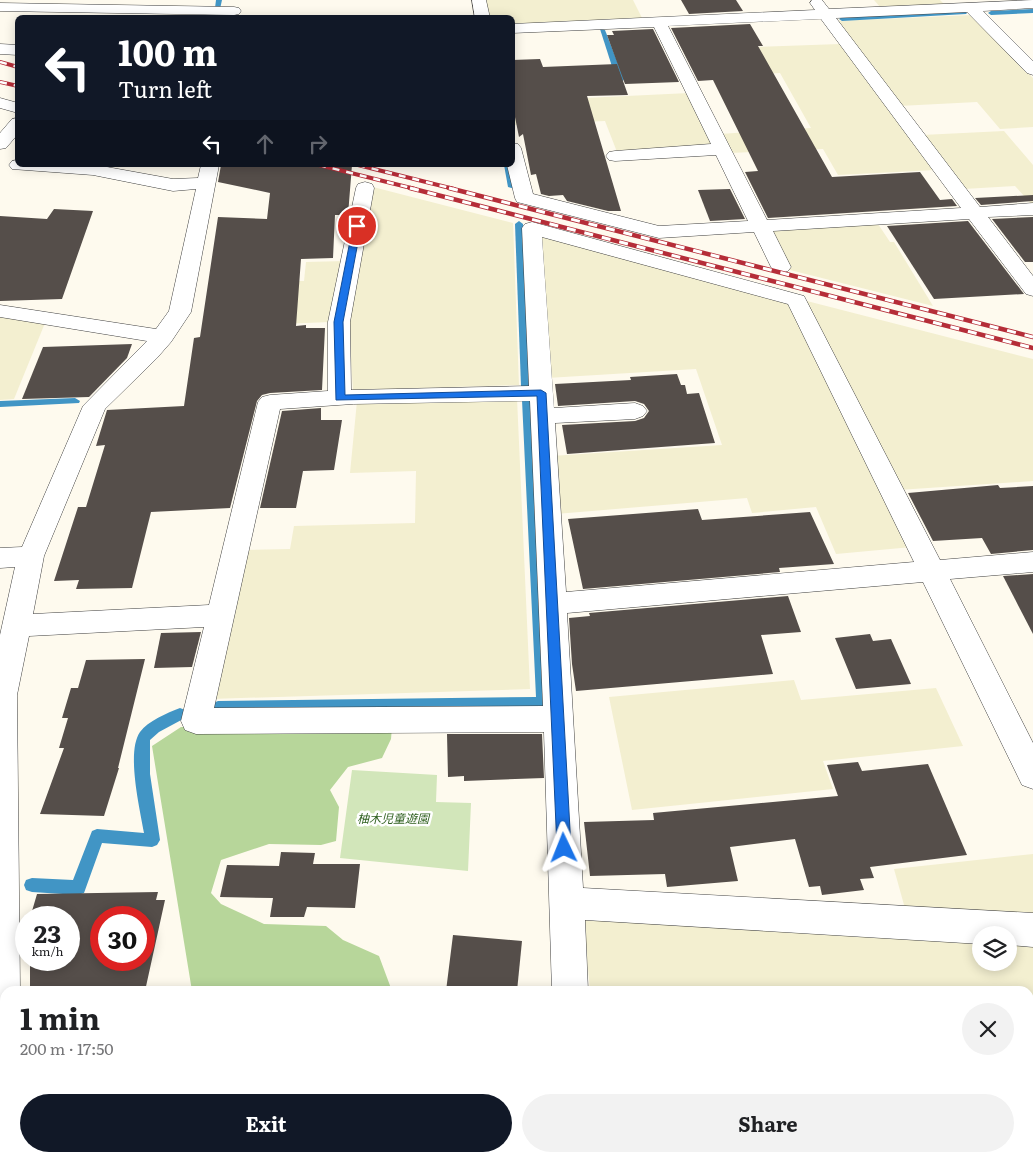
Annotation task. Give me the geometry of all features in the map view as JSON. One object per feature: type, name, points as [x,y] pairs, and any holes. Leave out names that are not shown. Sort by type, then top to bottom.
[{"type":"street","points":[[479,0],[482,15]]},
{"type":"street","points":[[515,28],[659,22],[820,7],[971,7],[1033,4]]},
{"type":"street","points":[[0,19],[6,7],[110,13],[234,10]]},
{"type":"street","points":[[820,7],[1033,290]]},
{"type":"street","points":[[971,7],[1033,70]]},
{"type":"street","points":[[659,22],[781,267]]},
{"type":"street","points":[[0,49],[15,50]]},
{"type":"street","points":[[0,103],[15,107]]},
{"type":"street","points":[[0,144],[15,126]]},
{"type":"street","points":[[615,156],[722,149]]},
{"type":"street","points":[[515,160],[524,198],[659,232],[1033,209]]},
{"type":"street","points":[[0,164],[15,165]]},
{"type":"street","points":[[2,986],[2,682],[16,626],[16,557],[95,406],[163,337],[180,312],[208,174],[173,184],[93,170],[48,167]]},
{"type":"street","points":[[340,398],[339,322],[365,188]]},
{"type":"street","points":[[570,986],[559,719],[532,228],[797,300],[1033,775]]},
{"type":"street","points":[[0,310],[163,337]]},
{"type":"street","points":[[559,719],[196,721],[270,402],[340,398],[542,404],[635,411]]},
{"type":"street","points":[[553,604],[1033,562]]},
{"type":"street","points":[[16,626],[220,615]]},
{"type":"street","points":[[566,903],[1033,930]]},
{"type":"shaded area","points":[[484,0],[633,0],[643,20],[515,25],[515,15],[487,15]]},
{"type":"shaded area","points":[[874,0],[940,0],[945,5],[881,8]]},
{"type":"shaded area","points":[[972,15],[1033,78],[1033,127],[1000,129],[977,102],[899,106],[835,21]]},
{"type":"shaded area","points":[[840,44],[935,170],[838,175],[823,149],[730,153],[720,134],[811,128],[780,73],[745,75],[731,48]]},
{"type":"shaded area","points":[[515,86],[585,98],[689,93],[715,147],[617,152],[605,121],[515,125]]},
{"type":"shaded area","points":[[1004,131],[1033,165],[1033,206],[1015,186],[964,189],[922,135]]},
{"type":"shaded area","points":[[373,187],[513,223],[519,385],[353,390],[348,316]]},
{"type":"shaded area","points":[[878,224],[890,242],[894,242],[933,306],[786,269],[766,230]]},
{"type":"shaded area","points":[[538,235],[790,302],[912,547],[836,554],[816,507],[752,513],[747,498],[556,514],[551,456],[722,445],[696,369],[547,378]]},
{"type":"shaded area","points":[[345,261],[330,322],[281,324],[287,281],[304,281],[306,262]]},
{"type":"shaded area","points":[[803,300],[1033,359],[1033,481],[898,490]]},
{"type":"shaded area","points":[[0,316],[45,323],[14,399],[0,400]]},
{"type":"shaded area","points":[[517,398],[530,689],[210,699],[243,550],[290,549],[294,526],[415,523],[416,471],[350,473],[357,401]]},
{"type":"shaded area","points":[[794,680],[801,700],[936,688],[963,746],[823,761],[833,789],[632,810],[609,697]]},
{"type":"shaded area","points":[[1033,854],[1033,921],[906,912],[894,869]]},
{"type":"shaded area","points":[[583,912],[972,934],[972,971],[1017,971],[1017,937],[1033,938],[1033,986],[590,986]]},
{"type":"green space","points":[[181,727],[392,727],[391,739],[382,758],[348,767],[330,790],[339,807],[336,841],[321,845],[269,844],[221,860],[211,893],[221,904],[264,924],[326,926],[343,940],[379,956],[390,986],[191,986],[152,746]]},
{"type":"green space","name":"柚木児童遊園","points":[[352,770],[437,775],[436,802],[471,803],[468,871],[340,858]]},
{"type":"building","points":[[681,0],[736,0],[743,11],[689,14]]},
{"type":"building","points":[[750,24],[763,46],[758,46],[832,177],[920,172],[940,200],[952,199],[957,206],[768,218],[745,172],[758,171],[713,80],[698,81],[671,28]]},
{"type":"building","points":[[653,29],[679,82],[625,84],[607,35],[614,35],[612,31]]},
{"type":"building","points":[[540,59],[543,67],[617,64],[628,95],[587,96],[621,211],[608,211],[567,201],[563,195],[549,196],[541,194],[536,174],[531,175],[523,134],[519,137],[515,117],[515,60]]},
{"type":"building","points":[[221,167],[352,167],[348,215],[335,215],[333,258],[301,259],[296,326],[306,325],[306,328],[325,328],[322,390],[262,395],[257,401],[230,508],[151,512],[132,588],[76,589],[79,580],[54,581],[78,507],[86,507],[105,445],[96,446],[107,410],[184,406],[194,338],[200,337],[218,217],[267,219],[270,193],[218,182]]},
{"type":"building","points":[[730,189],[745,219],[710,221],[698,190]]},
{"type":"building","points":[[1033,195],[1033,201],[981,205],[975,198]]},
{"type":"building","points":[[54,209],[93,211],[62,299],[0,301],[0,216],[47,219]]},
{"type":"building","points":[[1033,217],[1033,262],[1025,262],[992,219]]},
{"type":"building","points":[[968,221],[1024,294],[934,299],[887,226]]},
{"type":"building","points":[[132,344],[127,358],[89,397],[22,399],[43,347]]},
{"type":"building","points":[[677,374],[681,385],[685,385],[687,394],[699,393],[715,443],[567,454],[562,425],[635,421],[644,418],[649,411],[644,404],[635,401],[558,406],[555,384],[631,380],[630,377]]},
{"type":"building","points":[[321,408],[321,420],[342,420],[334,470],[303,471],[296,508],[260,508],[282,411]]},
{"type":"building","points":[[998,485],[1000,488],[1033,486],[1033,550],[991,554],[982,538],[933,541],[908,493]]},
{"type":"building","points":[[698,509],[702,520],[810,512],[834,564],[779,568],[780,572],[583,589],[568,519]]},
{"type":"building","points":[[1033,574],[1033,634],[1003,576]]},
{"type":"building","points":[[788,596],[801,632],[761,635],[773,674],[576,691],[569,618],[590,616],[589,613]]},
{"type":"building","points":[[201,632],[192,667],[154,668],[161,633]]},
{"type":"building","points":[[870,634],[873,641],[891,639],[911,684],[856,689],[835,638]]},
{"type":"building","points":[[145,659],[119,768],[104,816],[40,814],[64,748],[59,748],[68,718],[62,718],[71,688],[78,688],[86,660]]},
{"type":"building","points":[[447,734],[542,734],[544,778],[464,781],[464,776],[448,777]]},
{"type":"building","points":[[858,762],[862,771],[928,764],[967,855],[870,867],[874,878],[860,879],[864,890],[822,895],[820,886],[809,887],[795,839],[730,847],[738,881],[667,887],[665,874],[590,876],[584,822],[654,820],[653,813],[838,796],[827,765]]},
{"type":"building","points":[[281,852],[315,853],[313,864],[360,864],[355,908],[307,907],[304,917],[270,917],[273,898],[220,897],[227,865],[279,866]]},
{"type":"building","points":[[158,892],[156,900],[165,900],[155,946],[155,906],[90,906],[90,971],[149,971],[146,986],[30,986],[30,971],[80,971],[80,906],[34,906],[37,894]]},
{"type":"building","points":[[453,935],[522,941],[518,986],[447,986]]},
{"type":"waterway","points":[[218,8],[219,0]]},
{"type":"waterway","points":[[991,13],[1033,11]]},
{"type":"waterway","points":[[842,19],[964,13]]},
{"type":"waterway","points":[[602,30],[620,79]]},
{"type":"waterway","points":[[508,167],[512,187]]},
{"type":"waterway","points":[[519,224],[526,386]]},
{"type":"waterway","points":[[218,707],[543,703],[527,400]]},
{"type":"waterway","points":[[0,404],[75,401]]},
{"type":"waterway","points":[[32,885],[78,888],[97,836],[152,840],[143,774],[143,740],[154,728],[180,714]]},
{"type":"railway","points":[[0,62],[15,66]]},
{"type":"railway","points":[[0,82],[15,85]]},
{"type":"railway","points":[[327,167],[415,189]]},
{"type":"railway","points":[[366,167],[454,189]]},
{"type":"railway","points":[[410,188],[1033,348]]},
{"type":"railway","points":[[449,188],[1033,337]]},
{"type":"route","points":[[357,226],[339,322],[340,398],[541,393],[559,719],[564,848]]}]
